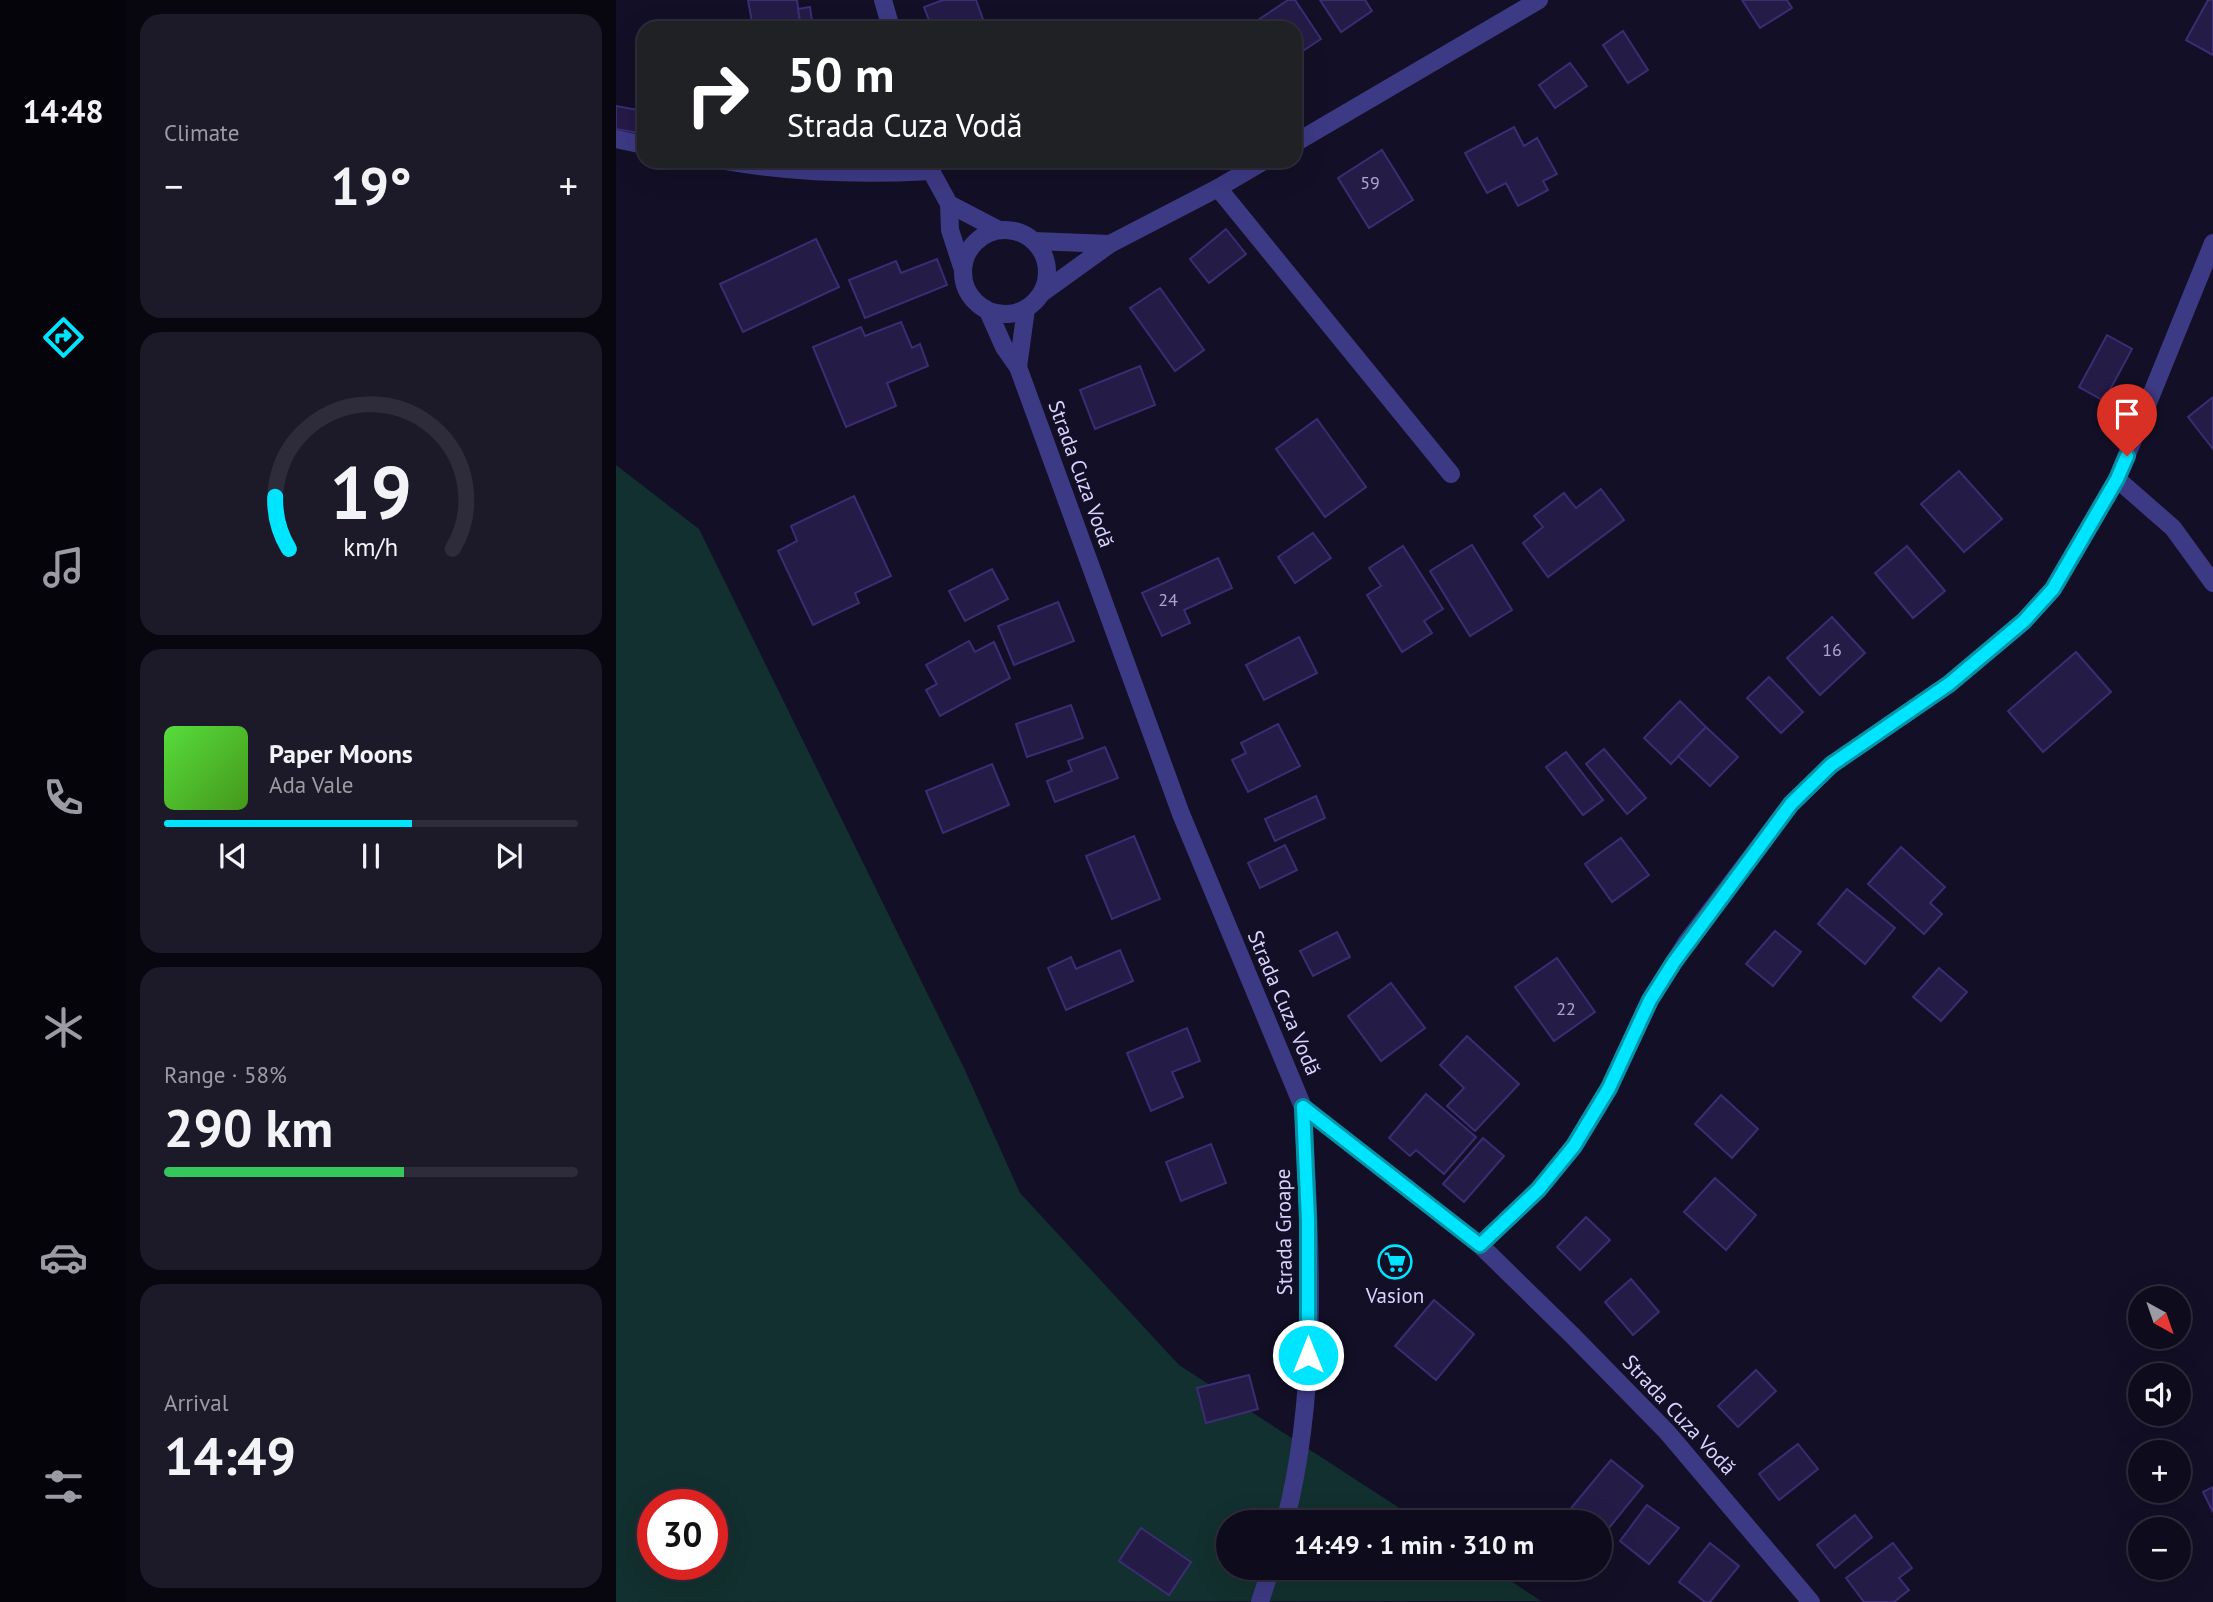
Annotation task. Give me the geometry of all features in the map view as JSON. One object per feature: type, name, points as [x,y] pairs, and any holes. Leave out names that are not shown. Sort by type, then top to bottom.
[{"type":"street","points":[[883,0],[889,21]]},
{"type":"street","points":[[1302,139],[1539,0]]},
{"type":"street","points":[[616,139],[637,144]]},
{"type":"street","points":[[782,168],[814,172],[883,173],[917,168]]},
{"type":"street","points":[[931,168],[949,204],[950,230],[962,267],[964,285],[973,300],[988,311],[1007,315],[1026,309],[1042,293],[1110,244],[1252,168]]},
{"type":"street","points":[[1218,188],[1451,474]]},
{"type":"street","points":[[949,204],[999,230],[1018,231],[1034,241],[1045,257],[1047,275],[1042,293]]},
{"type":"street","points":[[962,267],[969,250],[982,237],[999,230]]},
{"type":"street","points":[[1034,241],[1110,244]]},
{"type":"street","points":[[1480,1245],[1538,1190],[1574,1146],[1609,1088],[1650,1000],[1679,955],[1791,804],[1831,765],[1949,684],[2024,621],[2053,589],[2117,479],[2213,243]]},
{"type":"street","name":"Strada Cuza Vodă","points":[[1017,367],[1026,309]]},
{"type":"street","name":"Strada Cuza Vodă","points":[[988,311],[1004,347],[1017,367],[1181,814],[1303,1107],[1480,1245],[1667,1432],[1811,1602]]},
{"type":"street","points":[[2117,479],[2173,528],[2213,583]]},
{"type":"street","name":"Strada Groape","points":[[1287,1510],[1295,1482],[1302,1434],[1308,1355],[1308,1220],[1303,1107]]},
{"type":"street","points":[[1260,1602],[1267,1580]]},
{"type":"green space","points":[[616,465],[699,529],[964,1068],[1020,1193],[1179,1365],[1403,1510],[1216,1510],[1216,1580],[1509,1580],[1541,1601],[616,1602]]},
{"type":"building","points":[[748,0],[797,0],[800,21],[752,21]]},
{"type":"building","points":[[943,0],[976,0],[984,21],[929,21],[924,7]]},
{"type":"building","points":[[1288,0],[1295,0],[1321,39],[1302,51],[1302,21],[1256,21]]},
{"type":"building","points":[[1320,0],[1365,0],[1372,11],[1341,32]]},
{"type":"building","points":[[1742,0],[1787,0],[1792,8],[1760,28]]},
{"type":"building","points":[[2208,0],[2213,0],[2213,55],[2186,40]]},
{"type":"building","points":[[810,7],[812,21],[800,21],[798,9]]},
{"type":"building","points":[[1623,31],[1648,70],[1628,83],[1603,45]]},
{"type":"building","points":[[1570,63],[1587,86],[1555,108],[1539,85]]},
{"type":"building","points":[[616,106],[637,110],[637,133],[616,129]]},
{"type":"building","points":[[1514,127],[1524,146],[1537,138],[1557,174],[1543,181],[1548,190],[1518,206],[1506,183],[1487,193],[1465,153]]},
{"type":"building","points":[[1382,150],[1413,200],[1369,228],[1338,178]]},
{"type":"building","points":[[1226,229],[1246,254],[1209,283],[1190,259]]},
{"type":"building","points":[[816,239],[839,287],[743,332],[720,284]]},
{"type":"building","points":[[937,259],[947,285],[865,318],[849,280],[896,261],[901,273]]},
{"type":"building","points":[[1160,288],[1204,350],[1175,371],[1130,308]]},
{"type":"building","points":[[901,322],[912,348],[920,344],[928,366],[887,383],[896,406],[846,427],[813,347],[861,327],[865,336]]},
{"type":"building","points":[[2107,335],[2132,349],[2104,401],[2079,387]]},
{"type":"building","points":[[1140,366],[1155,405],[1095,429],[1080,390]]},
{"type":"building","points":[[2213,397],[2213,449],[2188,417]]},
{"type":"building","points":[[1317,419],[1366,487],[1325,517],[1276,449]]},
{"type":"building","points":[[1959,471],[2002,519],[1964,552],[1921,504]]},
{"type":"building","points":[[1601,489],[1624,520],[1548,577],[1523,543],[1543,527],[1534,516],[1564,493],[1576,508]]},
{"type":"building","points":[[854,496],[891,576],[855,593],[859,603],[813,625],[778,551],[797,541],[791,526]]},
{"type":"building","points":[[1313,533],[1331,558],[1295,583],[1278,557]]},
{"type":"building","points":[[1472,545],[1512,610],[1470,636],[1430,571]]},
{"type":"building","points":[[1403,546],[1443,609],[1424,621],[1432,633],[1402,652],[1367,595],[1381,586],[1369,568]]},
{"type":"building","points":[[1907,546],[1945,591],[1913,618],[1875,573]]},
{"type":"building","points":[[1218,558],[1232,588],[1184,610],[1190,623],[1162,636],[1142,593]]},
{"type":"building","points":[[992,569],[1008,599],[965,621],[949,591]]},
{"type":"building","points":[[1058,602],[1074,641],[1014,665],[998,626]]},
{"type":"building","points":[[1832,617],[1865,653],[1820,695],[1787,658]]},
{"type":"building","points":[[1299,637],[1317,673],[1264,700],[1246,665]]},
{"type":"building","points":[[969,641],[975,652],[994,642],[1010,678],[940,716],[926,690],[937,684],[926,665]]},
{"type":"building","points":[[2076,652],[2111,692],[2043,752],[2008,711]]},
{"type":"building","points":[[1769,677],[1803,712],[1781,733],[1747,698]]},
{"type":"building","points":[[1680,701],[1706,727],[1671,764],[1644,738]]},
{"type":"building","points":[[1071,705],[1083,738],[1027,757],[1016,724]]},
{"type":"building","points":[[1278,724],[1300,766],[1248,792],[1232,760],[1246,753],[1241,743]]},
{"type":"building","points":[[1706,727],[1738,757],[1710,786],[1678,756]]},
{"type":"building","points":[[1105,747],[1118,778],[1055,802],[1047,781],[1072,771],[1068,761]]},
{"type":"building","points":[[1604,749],[1646,798],[1627,814],[1586,764]]},
{"type":"building","points":[[1566,752],[1603,800],[1583,815],[1546,767]]},
{"type":"building","points":[[992,764],[1009,805],[943,833],[926,791]]},
{"type":"building","points":[[1316,796],[1325,818],[1275,841],[1265,819]]},
{"type":"building","points":[[1134,836],[1160,899],[1112,919],[1086,856]]},
{"type":"building","points":[[1621,838],[1649,875],[1612,902],[1585,864]]},
{"type":"building","points":[[1285,845],[1297,870],[1260,888],[1248,863]]},
{"type":"building","points":[[1901,847],[1945,887],[1930,903],[1942,914],[1924,934],[1868,884]]},
{"type":"building","points":[[1847,889],[1895,928],[1865,964],[1818,924]]},
{"type":"building","points":[[1775,931],[1801,952],[1773,986],[1746,964]]},
{"type":"building","points":[[1337,932],[1350,957],[1313,976],[1300,951]]},
{"type":"building","points":[[1120,950],[1133,981],[1066,1010],[1048,968],[1071,957],[1076,969]]},
{"type":"building","points":[[1557,958],[1595,1012],[1554,1041],[1515,987]]},
{"type":"building","points":[[1939,968],[1967,992],[1941,1021],[1913,997]]},
{"type":"building","points":[[1391,983],[1425,1028],[1381,1061],[1348,1016]]},
{"type":"building","points":[[1187,1028],[1200,1061],[1172,1072],[1183,1097],[1151,1111],[1127,1053]]},
{"type":"building","points":[[1467,1036],[1519,1084],[1475,1131],[1447,1106],[1464,1088],[1440,1065]]},
{"type":"building","points":[[1426,1094],[1476,1137],[1444,1174],[1416,1150],[1410,1156],[1389,1138]]},
{"type":"building","points":[[1721,1095],[1758,1129],[1732,1158],[1695,1124]]},
{"type":"building","points":[[1483,1138],[1504,1156],[1464,1202],[1443,1184]]},
{"type":"building","points":[[1211,1144],[1226,1183],[1181,1201],[1166,1162]]},
{"type":"building","points":[[1715,1178],[1756,1215],[1726,1250],[1684,1212]]},
{"type":"building","points":[[1586,1217],[1610,1240],[1580,1270],[1557,1247]]},
{"type":"building","points":[[1631,1279],[1659,1312],[1633,1335],[1605,1302]]},
{"type":"building","points":[[1434,1300],[1474,1334],[1436,1380],[1395,1346]]},
{"type":"building","points":[[1756,1370],[1776,1391],[1738,1427],[1718,1406]]},
{"type":"building","points":[[1249,1375],[1258,1409],[1206,1423],[1197,1388]]},
{"type":"building","points":[[1798,1444],[1818,1469],[1779,1500],[1759,1474]]},
{"type":"building","points":[[1611,1460],[1643,1486],[1612,1524],[1612,1510],[1569,1510]]},
{"type":"building","points":[[2213,1487],[2213,1512],[2203,1492]]},
{"type":"building","points":[[1647,1505],[1679,1528],[1649,1564],[1620,1541]]},
{"type":"building","points":[[1855,1515],[1872,1537],[1835,1568],[1817,1545]]},
{"type":"building","points":[[1141,1528],[1191,1562],[1169,1595],[1119,1561]]},
{"type":"building","points":[[1710,1543],[1739,1566],[1710,1602],[1705,1602],[1679,1582]]},
{"type":"building","points":[[1893,1543],[1912,1568],[1899,1578],[1909,1590],[1894,1602],[1864,1602],[1846,1578]]},
{"type":"place","name":"Vasion","points":[[1395,1262]]},
{"type":"route","points":[[1308,1355],[1308,1220],[1303,1107],[1480,1245],[1538,1190],[1574,1146],[1609,1088],[1650,1000],[1686,943],[1791,804],[1831,765],[1949,684],[2024,621],[2053,589],[2117,479],[2127,456]]}]
